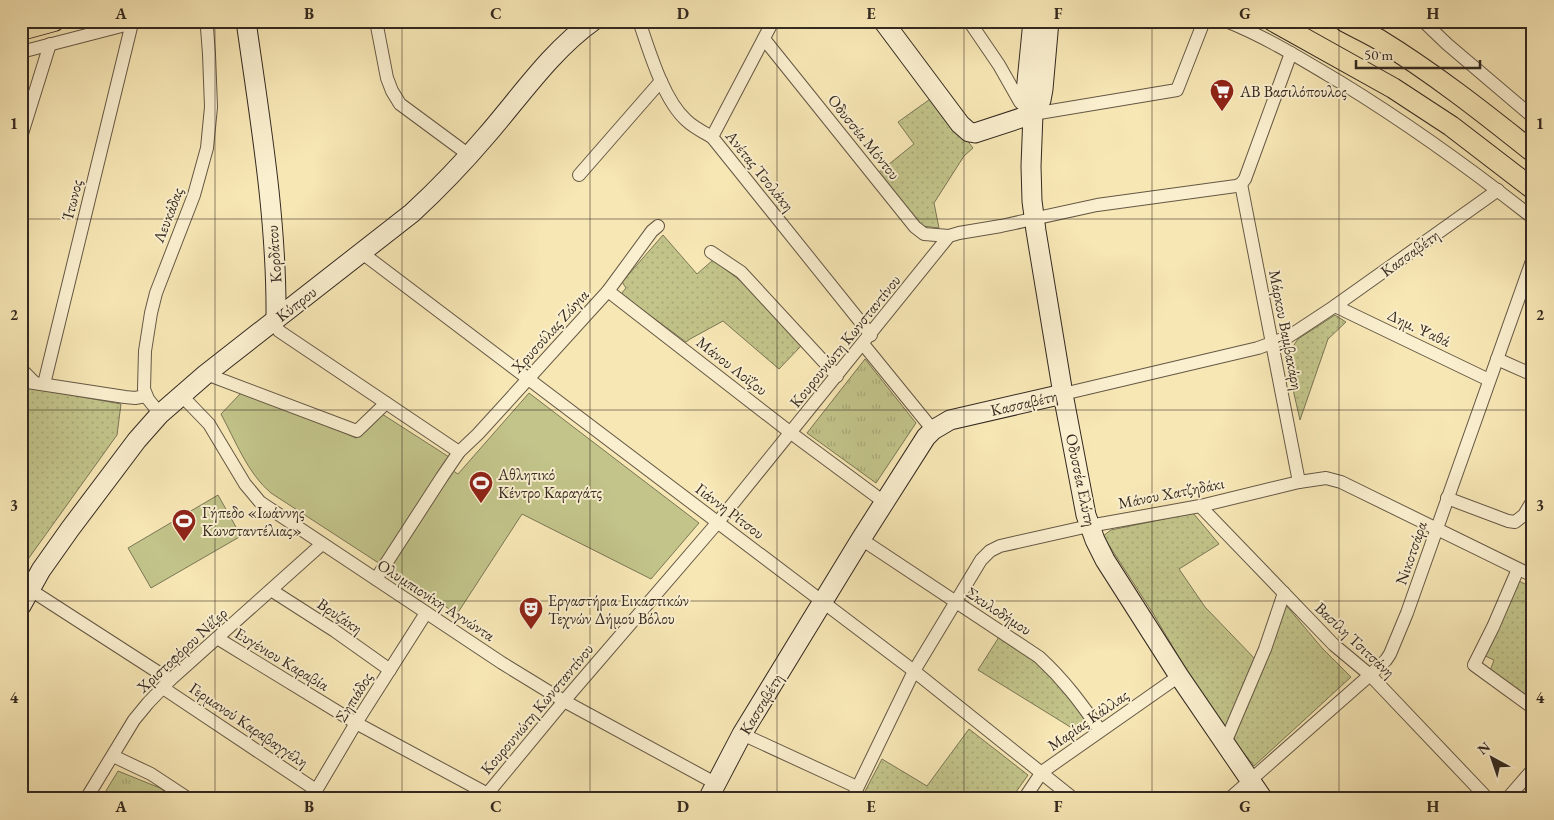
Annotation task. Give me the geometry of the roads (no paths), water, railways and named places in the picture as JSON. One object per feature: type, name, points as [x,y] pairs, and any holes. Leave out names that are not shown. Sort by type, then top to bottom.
[{"type":"main road","points":[[21,30],[54,21]]},
{"type":"main road","points":[[1273,21],[1401,93],[1451,126],[1533,189]]},
{"type":"main road","points":[[1344,21],[1411,60],[1533,152]]},
{"type":"street","name":"Λευκάδας","points":[[146,396],[143,374],[151,313],[160,280],[194,195],[208,140],[211,118],[210,69],[205,21]]},
{"type":"street","name":"Κορδάτου","points":[[246,21],[262,133],[274,240],[276,319]]},
{"type":"street","points":[[376,21],[387,78],[400,104],[470,155]]},
{"type":"street","name":"Κύπρου","points":[[24,594],[137,440],[160,414],[206,374],[362,253],[427,199],[470,155],[552,58],[593,21]]},
{"type":"street","name":"Ανέτας Τσολάκη","points":[[639,21],[661,81],[675,107],[686,120],[712,137],[867,340],[933,430]]},
{"type":"street","points":[[712,137],[773,21]]},
{"type":"street","points":[[883,21],[960,124],[969,132],[975,133],[1033,114],[1177,90],[1204,21]]},
{"type":"street","points":[[969,21],[999,65],[1020,102],[1033,114]]},
{"type":"street","name":"Οδυσσέα Ελύτη","points":[[1034,21],[1026,92],[1033,114],[1031,174],[1034,218],[1063,394],[1083,502],[1090,526],[1106,560],[1179,676],[1263,799]]},
{"type":"street","name":"Οδυσσέα Ελύτη","points":[[1033,114],[1041,100],[1043,89],[1049,21]]},
{"type":"street","points":[[1226,21],[1266,39],[1291,53],[1398,119],[1498,190],[1533,218]]},
{"type":"street","points":[[1423,21],[1447,44],[1533,117]]},
{"type":"street","points":[[21,52],[136,22]]},
{"type":"street","name":"Ίτωνος","points":[[40,384],[136,22]]},
{"type":"street","name":"Οδυσσέα Μόντου","points":[[764,38],[914,227],[924,234],[949,236]]},
{"type":"street","points":[[21,137],[50,44]]},
{"type":"street","points":[[949,236],[959,232],[1002,226],[1098,205],[1228,188],[1241,184],[1245,179],[1291,53]]},
{"type":"street","points":[[579,175],[661,81]]},
{"type":"street","name":"Μάρκου Βαμβακάρη","points":[[1241,184],[1299,482]]},
{"type":"street","name":"Κασσαβέτη","points":[[712,791],[742,734],[822,602],[922,443],[933,430],[950,420],[1272,344],[1288,337],[1335,306],[1498,190]]},
{"type":"street","name":"Χρυσούλας Ζώγια","points":[[376,579],[459,452],[478,434],[608,291],[652,231],[658,226]]},
{"type":"street","name":"Κουρουνιώτη Κωνσταντίνου","points":[[489,797],[564,701],[792,433],[949,236]]},
{"type":"street","points":[[711,252],[741,272],[837,376]]},
{"type":"street","name":"Γιάννη Ρίτσου","points":[[362,253],[914,671],[1074,799]]},
{"type":"street","name":"Νικοτσάρα","points":[[1229,799],[1370,675],[1386,660],[1394,646],[1533,258]]},
{"type":"street","name":"Μάνου Λοϊζου","points":[[608,291],[884,502]]},
{"type":"street","name":"Δημ. Ψαθά","points":[[1335,306],[1490,380]]},
{"type":"street","points":[[276,319],[279,331],[459,452]]},
{"type":"street","points":[[1497,359],[1533,375]]},
{"type":"street","points":[[21,369],[40,384]]},
{"type":"street","points":[[206,374],[357,431],[386,403]]},
{"type":"street","points":[[21,381],[125,397],[146,396],[160,414]]},
{"type":"street","name":"Ολυμπιονίκη Αγνώντα","points":[[181,395],[209,424],[245,484],[260,502],[426,613],[564,701],[712,791]]},
{"type":"street","name":"Μάνου Χατζηδάκι","points":[[855,793],[914,671],[981,560],[990,551],[1000,546],[1090,526],[1200,506],[1299,482],[1326,478],[1341,482],[1533,576]]},
{"type":"street","points":[[1447,498],[1515,522],[1524,515],[1533,500]]},
{"type":"street","name":"Βασίλη Τσιτσάνη","points":[[1200,506],[1334,645],[1370,675],[1488,799]]},
{"type":"street","name":"Σκυλοδήμου","points":[[861,539],[1039,657],[1059,675],[1100,730]]},
{"type":"street","name":"Χριστοφόρου Νέζερ","points":[[86,799],[138,716],[166,684],[322,544]]},
{"type":"street","points":[[1518,569],[1474,665],[1533,708]]},
{"type":"street","name":"Βρυζάκη","points":[[271,590],[335,631],[390,670]]},
{"type":"street","points":[[1225,743],[1265,648],[1284,593]]},
{"type":"street","name":"Γερμανού Καραβαγγέλη","points":[[24,594],[166,684],[313,794]]},
{"type":"street","name":"Σηπιάδος","points":[[313,794],[426,613]]},
{"type":"street","name":"Ευγένιου Καραβία","points":[[217,638],[356,723],[489,797]]},
{"type":"street","name":"Μαρίας Κάλλας","points":[[1024,799],[1042,772],[1179,676]]},
{"type":"street","points":[[742,734],[855,793]]},
{"type":"street","points":[[113,756],[151,774],[189,799]]},
{"type":"street","points":[[1507,799],[1533,769]]},
{"type":"place","name":"ΑΒ Βασιλόπουλος","points":[[1222,112]]},
{"type":"place","name":"Αθλητικό Κέντρο Καραγάτς","points":[[481,504]]},
{"type":"place","name":"Γήπεδο «Ιωάννης Κωνσταντέλιας»","points":[[184,542]]},
{"type":"place","name":"Εργαστήρια Εικαστικών Τεχνών Δήμου Βόλου","points":[[531,630]]}]
